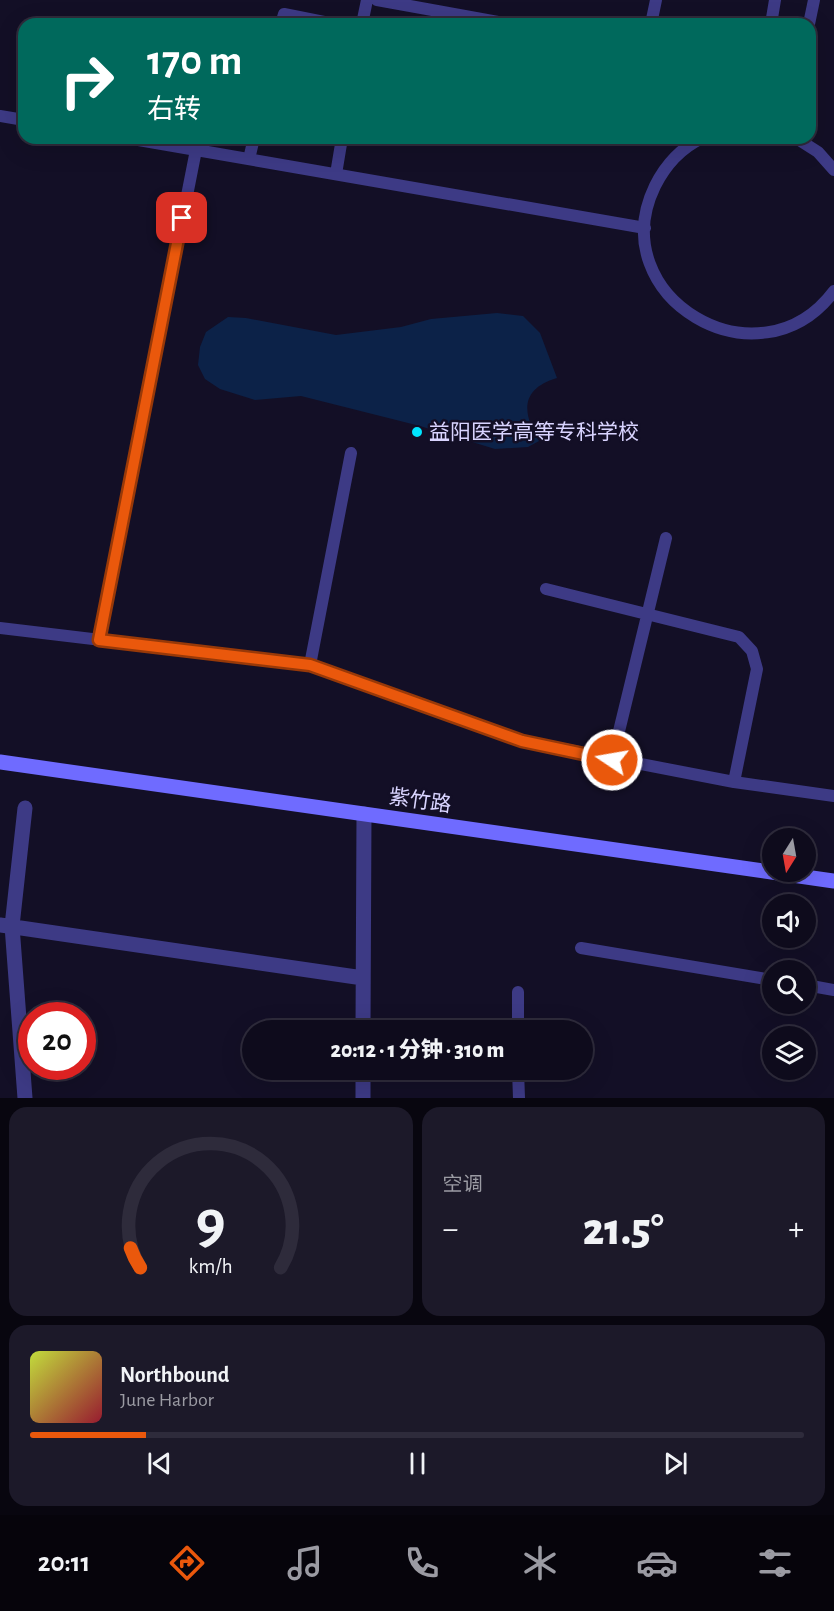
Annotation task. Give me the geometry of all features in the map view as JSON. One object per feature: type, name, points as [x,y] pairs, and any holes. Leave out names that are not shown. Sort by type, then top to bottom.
[{"type":"street","name":"紫竹路","points":[[0,762],[834,881]]},
{"type":"street","points":[[25,808],[6,926],[25,1098]]},
{"type":"street","points":[[363,1020],[364,814]]},
{"type":"street","points":[[6,926],[363,978]]},
{"type":"street","points":[[363,1080],[363,1098]]},
{"type":"lane","points":[[363,18],[367,0]]},
{"type":"lane","points":[[377,0],[477,18]]},
{"type":"lane","points":[[652,18],[656,0]]},
{"type":"lane","points":[[772,18],[775,0]]},
{"type":"lane","points":[[810,18],[814,0]]},
{"type":"lane","points":[[283,18],[284,14],[304,18]]},
{"type":"lane","points":[[0,116],[18,119]]},
{"type":"lane","points":[[162,144],[645,228]]},
{"type":"lane","points":[[249,159],[253,144]]},
{"type":"lane","points":[[336,174],[341,144]]},
{"type":"lane","points":[[692,144],[684,149],[660,176],[652,193],[645,228],[651,264],[668,295],[696,319],[712,327],[747,334],[783,329],[815,311],[834,291]]},
{"type":"lane","points":[[805,144],[818,152],[834,170]]},
{"type":"lane","points":[[99,640],[196,150]]},
{"type":"lane","points":[[310,665],[351,453]]},
{"type":"lane","points":[[612,760],[666,538]]},
{"type":"lane","points":[[546,590],[739,637],[752,651],[757,669],[734,782]]},
{"type":"lane","points":[[0,628],[310,665],[522,741],[734,782],[834,796]]},
{"type":"lane","points":[[581,948],[762,978]]},
{"type":"lane","points":[[816,987],[834,990]]},
{"type":"lane","points":[[518,992],[518,1020]]},
{"type":"lane","points":[[519,1080],[519,1098]]},
{"type":"water","points":[[497,313],[523,316],[540,333],[557,378],[545,383],[531,395],[527,412],[539,441],[528,447],[495,449],[420,426],[301,396],[255,400],[220,389],[205,379],[198,365],[200,347],[206,332],[228,317],[246,318],[336,335],[401,327],[431,319]]},
{"type":"place","name":"益阳医学高等专科学校","points":[[417,432]]},
{"type":"route","points":[[182,218],[99,640],[310,665],[522,741],[612,760]]}]
